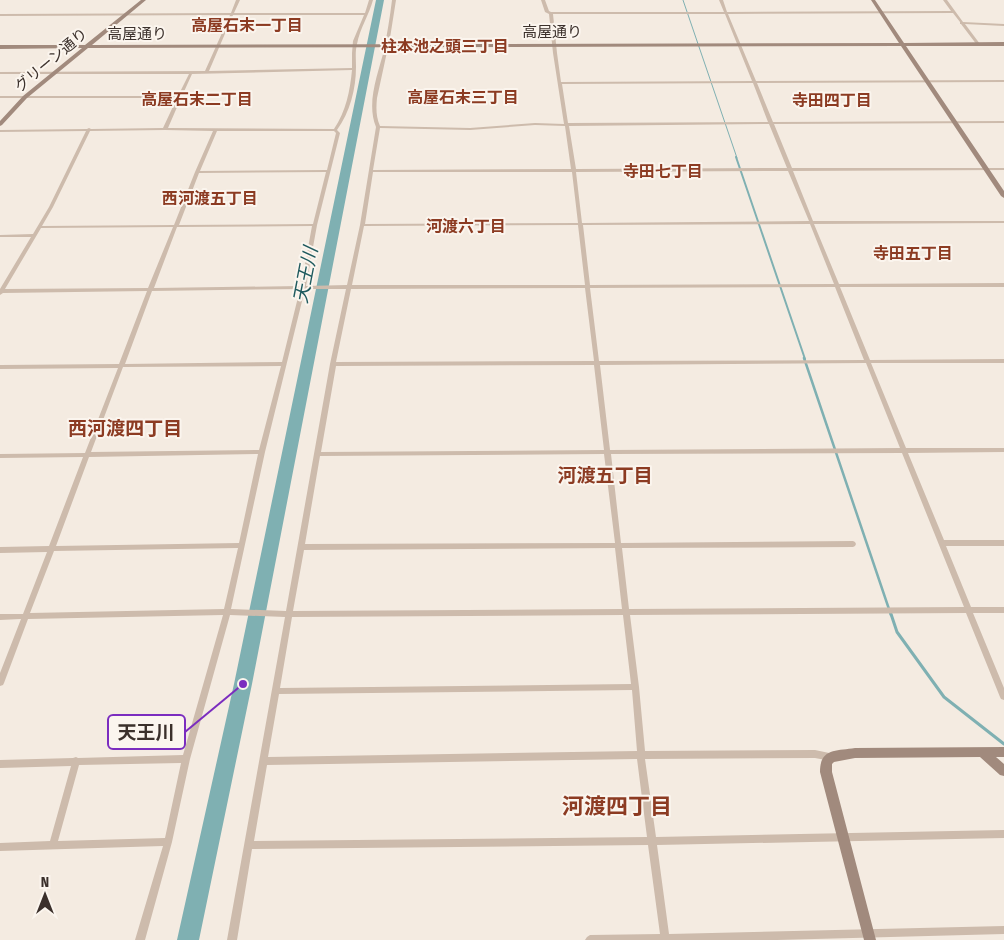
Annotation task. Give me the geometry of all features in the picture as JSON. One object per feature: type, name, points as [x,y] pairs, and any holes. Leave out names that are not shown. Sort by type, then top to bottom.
[{"type":"street","name":"グリーン通り","points":[[0,124],[25,97],[144,0]]},
{"type":"street","points":[[207,72],[216,47],[238,0]]},
{"type":"street","points":[[335,130],[346,113],[354,70],[354,47],[365,14],[369,10],[371,0]]},
{"type":"street","points":[[232,940],[276,691],[285,613],[302,547],[346,287],[362,225],[378,127],[375,123],[374,107],[384,45],[394,0]]},
{"type":"street","points":[[543,0],[547,12],[551,13],[953,12]]},
{"type":"street","points":[[721,0],[1004,697]]},
{"type":"street","points":[[873,0],[1004,196]]},
{"type":"street","points":[[945,0],[978,44]]},
{"type":"street","points":[[551,13],[554,45],[574,171],[635,687],[651,841],[665,939]]},
{"type":"street","points":[[0,15],[365,14]]},
{"type":"street","points":[[961,23],[1004,25]]},
{"type":"street","name":"高屋通り","points":[[0,47],[354,47],[364,44],[694,46],[1004,44]]},
{"type":"street","points":[[0,73],[192,73],[354,70]]},
{"type":"street","points":[[165,129],[192,73]]},
{"type":"street","points":[[560,83],[1004,81]]},
{"type":"street","points":[[0,97],[180,98]]},
{"type":"street","points":[[378,127],[470,129],[535,124],[1004,122]]},
{"type":"street","points":[[0,131],[89,129],[335,130]]},
{"type":"street","points":[[1,292],[33,235],[40,227],[89,129]]},
{"type":"street","points":[[0,683],[196,172],[216,129]]},
{"type":"street","points":[[140,940],[168,842],[186,758],[227,613],[262,452],[306,287],[315,225],[338,133],[335,130]]},
{"type":"street","points":[[371,171],[1004,168]]},
{"type":"street","points":[[196,172],[328,171]]},
{"type":"street","points":[[362,225],[1004,222]]},
{"type":"street","points":[[40,227],[315,225]]},
{"type":"street","points":[[0,236],[33,235]]},
{"type":"street","points":[[1,292],[306,287],[1004,285]]},
{"type":"street","points":[[333,364],[1004,361]]},
{"type":"street","points":[[0,367],[284,364]]},
{"type":"street","points":[[319,454],[1004,450]]},
{"type":"street","points":[[0,456],[262,452]]},
{"type":"street","points":[[942,543],[1004,543]]},
{"type":"street","points":[[302,547],[854,544]]},
{"type":"street","points":[[0,550],[241,546]]},
{"type":"street","points":[[0,617],[237,612],[1004,610]]},
{"type":"street","points":[[276,691],[635,687]]},
{"type":"street","points":[[263,761],[641,755],[814,754],[831,757],[855,753],[994,752],[1003,771]]},
{"type":"street","points":[[831,757],[826,762],[826,772],[869,936]]},
{"type":"street","points":[[0,764],[186,758]]},
{"type":"street","points":[[52,845],[76,762]]},
{"type":"street","points":[[249,845],[651,841],[1004,834]]},
{"type":"street","points":[[0,847],[168,842]]},
{"type":"street","points":[[590,940],[869,936],[1004,930]]},
{"type":"waterway","name":"天王川","points":[[188,940],[243,684],[380,0]]},
{"type":"waterway","points":[[683,0],[737,158]]},
{"type":"waterway","points":[[736,157],[805,359]]},
{"type":"waterway","points":[[804,358],[891,615]]},
{"type":"waterway","points":[[891,614],[897,632],[944,697],[1004,744]]},
{"type":"place","name":"天王川","points":[[243,684]]},
{"type":"district","name":"高屋石末一丁目","points":[[247,25]]},
{"type":"district","name":"柱本池之頭三丁目","points":[[445,46]]},
{"type":"district","name":"高屋石末三丁目","points":[[463,97]]},
{"type":"district","name":"高屋石末二丁目","points":[[197,99]]},
{"type":"district","name":"寺田四丁目","points":[[832,100]]},
{"type":"district","name":"寺田七丁目","points":[[663,171]]},
{"type":"district","name":"西河渡五丁目","points":[[210,198]]},
{"type":"district","name":"河渡六丁目","points":[[466,226]]},
{"type":"district","name":"寺田五丁目","points":[[913,253]]},
{"type":"district","name":"西河渡四丁目","points":[[125,428]]},
{"type":"district","name":"河渡五丁目","points":[[605,475]]},
{"type":"district","name":"河渡四丁目","points":[[617,806]]}]
